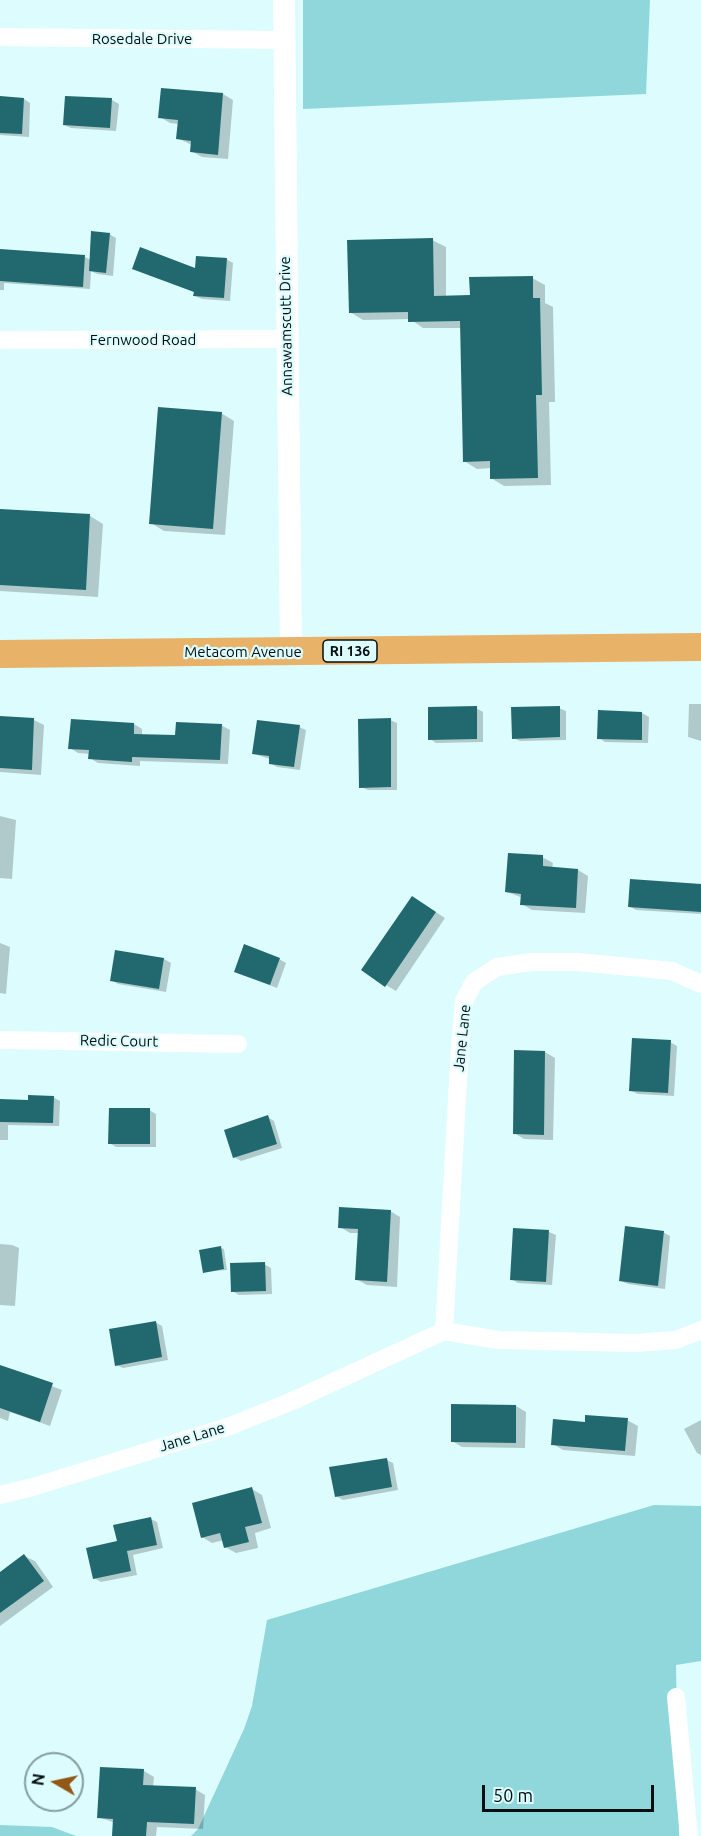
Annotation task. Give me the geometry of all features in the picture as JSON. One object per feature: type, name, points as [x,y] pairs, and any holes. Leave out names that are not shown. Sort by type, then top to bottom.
[{"type":"main road","name":"Metacom Avenue","points":[[0,654],[701,647]]},
{"type":"street","name":"Annawamscutt Drive","points":[[284,0],[291,652]]},
{"type":"street","name":"Rosedale Drive","points":[[0,38],[284,40]]},
{"type":"street","name":"Fernwood Road","points":[[0,340],[286,339]]},
{"type":"street","name":"Jane Lane","points":[[0,1495],[33,1488],[230,1426],[290,1402],[444,1331],[460,1045],[464,1001],[474,982],[497,967],[554,962],[672,971],[701,984]]},
{"type":"street","name":"Redic Court","points":[[0,1040],[238,1044]]},
{"type":"street","points":[[444,1331],[498,1340],[636,1343],[676,1340],[701,1330]]},
{"type":"street","points":[[676,1697],[689,1836]]},
{"type":"shaded area","points":[[303,0],[650,0],[646,94],[303,109]]},
{"type":"shaded area","points":[[654,1505],[701,1506],[701,1661],[676,1665],[679,1836],[191,1836],[198,1829],[244,1729],[252,1706],[267,1620]]},
{"type":"shaded area","points":[[0,1825],[52,1827],[76,1836],[0,1836]]},
{"type":"building","points":[[161,88],[223,93],[218,155],[190,152],[191,141],[176,139],[178,120],[158,118]]},
{"type":"building","points":[[0,96],[24,98],[22,134],[0,133]]},
{"type":"building","points":[[65,96],[112,98],[110,128],[63,125]]},
{"type":"building","points":[[91,231],[110,233],[106,273],[89,271]]},
{"type":"building","points":[[433,238],[434,296],[470,295],[469,277],[533,276],[533,298],[540,298],[542,395],[536,395],[538,478],[490,479],[490,461],[463,462],[460,321],[408,322],[408,312],[349,313],[347,240]]},
{"type":"building","points":[[140,247],[195,268],[196,256],[227,258],[224,298],[193,296],[194,292],[132,269]]},
{"type":"building","points":[[0,249],[85,255],[83,287],[0,281]]},
{"type":"building","points":[[158,407],[222,412],[213,529],[149,524]]},
{"type":"building","points":[[0,509],[90,514],[86,590],[0,585]]},
{"type":"building","points":[[477,706],[477,739],[428,740],[428,707]]},
{"type":"building","points":[[560,706],[560,737],[512,739],[511,707]]},
{"type":"building","points":[[598,710],[642,712],[642,740],[597,739]]},
{"type":"building","points":[[0,716],[34,718],[32,770],[0,768]]},
{"type":"building","points":[[391,718],[391,787],[359,788],[358,719]]},
{"type":"building","points":[[71,719],[134,723],[134,734],[175,735],[176,722],[222,724],[220,760],[132,757],[132,762],[88,759],[89,750],[68,749]]},
{"type":"building","points":[[257,720],[300,725],[294,767],[269,764],[269,756],[252,754]]},
{"type":"building","points":[[508,853],[543,855],[543,866],[578,869],[576,908],[520,905],[521,894],[505,892]]},
{"type":"building","points":[[630,879],[701,884],[701,912],[628,907]]},
{"type":"building","points":[[412,896],[436,912],[385,987],[361,970]]},
{"type":"building","points":[[244,944],[280,958],[270,985],[234,972]]},
{"type":"building","points":[[115,950],[164,958],[159,989],[110,981]]},
{"type":"building","points":[[632,1038],[671,1040],[668,1093],[629,1091]]},
{"type":"building","points":[[514,1050],[545,1051],[544,1135],[513,1134]]},
{"type":"building","points":[[28,1095],[54,1096],[53,1123],[0,1122],[0,1099],[28,1100]]},
{"type":"building","points":[[109,1108],[150,1108],[150,1144],[108,1144]]},
{"type":"building","points":[[268,1115],[277,1144],[233,1158],[224,1130]]},
{"type":"building","points":[[339,1207],[391,1210],[387,1282],[355,1280],[358,1229],[338,1228]]},
{"type":"building","points":[[625,1226],[664,1231],[658,1286],[619,1281]]},
{"type":"building","points":[[513,1228],[549,1230],[546,1282],[510,1280]]},
{"type":"building","points":[[221,1246],[224,1269],[203,1273],[199,1250]]},
{"type":"building","points":[[265,1262],[266,1291],[231,1292],[230,1263]]},
{"type":"building","points":[[156,1321],[162,1357],[115,1366],[109,1329]]},
{"type":"building","points":[[0,1365],[53,1383],[40,1422],[0,1408]]},
{"type":"building","points":[[451,1404],[516,1405],[516,1443],[451,1442]]},
{"type":"building","points":[[585,1415],[628,1418],[625,1451],[551,1445],[553,1419],[585,1422]]},
{"type":"building","points":[[387,1458],[392,1487],[335,1497],[329,1467]]},
{"type":"building","points":[[252,1487],[262,1523],[245,1527],[249,1542],[224,1548],[220,1533],[201,1538],[192,1503]]},
{"type":"building","points":[[151,1517],[157,1545],[127,1551],[131,1571],[93,1579],[86,1548],[117,1541],[113,1525]]},
{"type":"building","points":[[24,1554],[44,1581],[0,1613],[0,1572]]},
{"type":"building","points":[[100,1767],[144,1769],[143,1785],[196,1787],[194,1824],[147,1822],[146,1836],[112,1836],[113,1819],[97,1818]]}]
